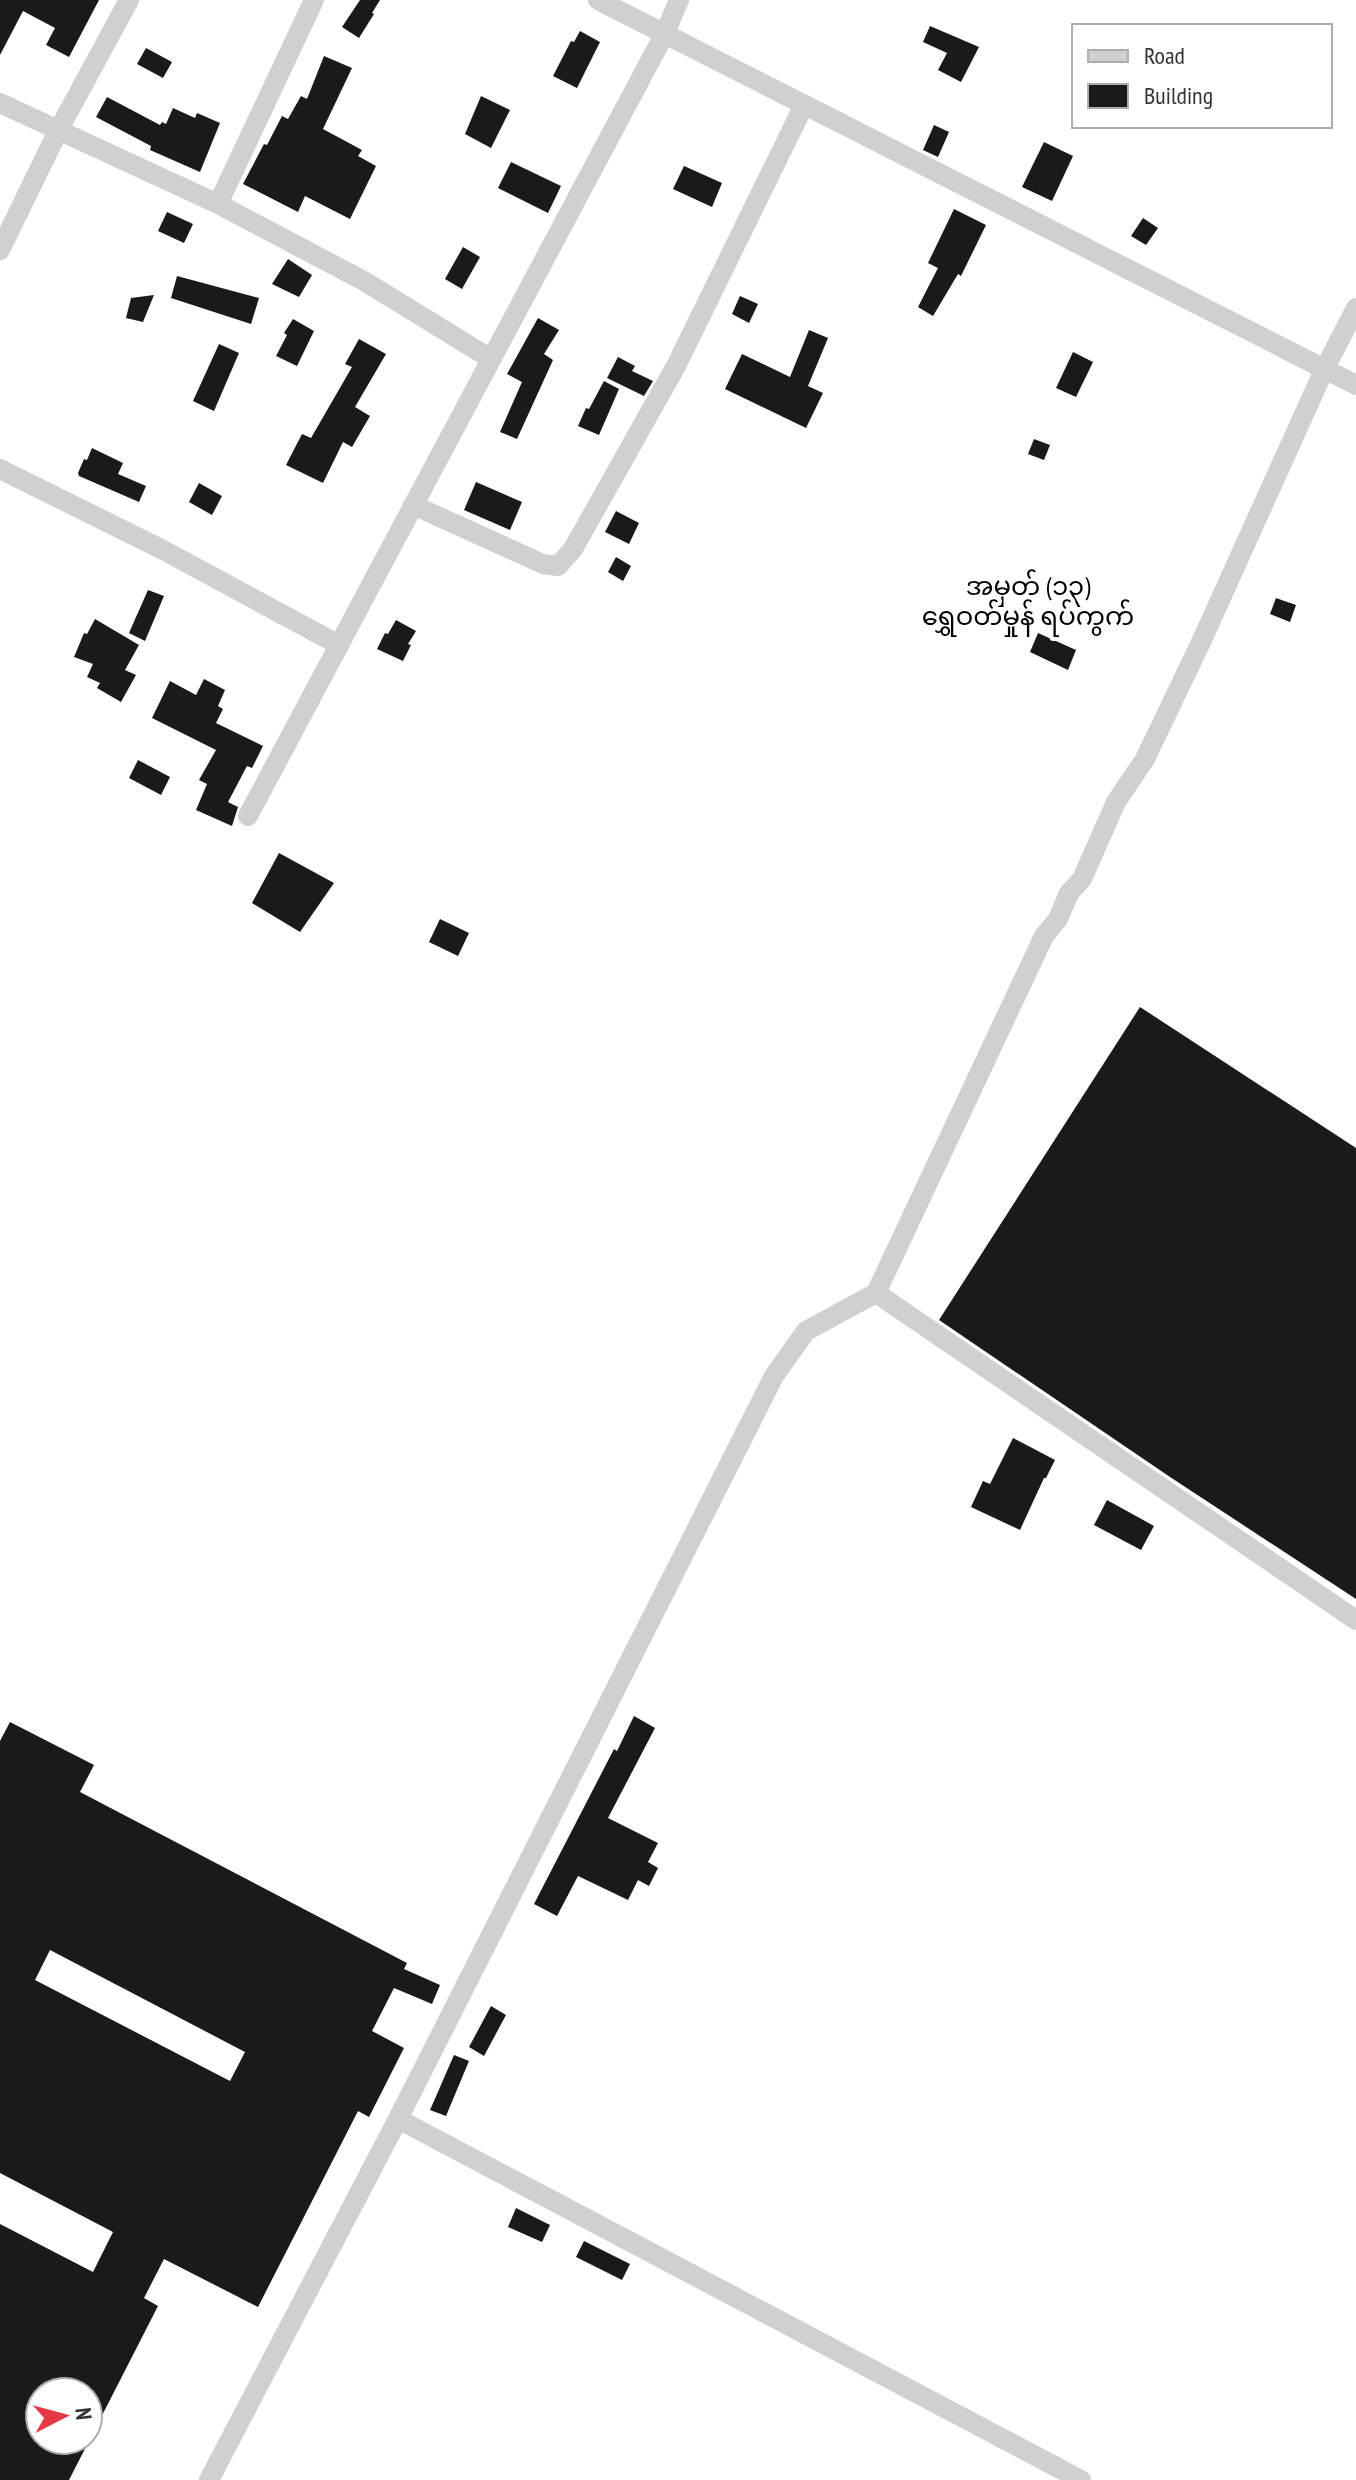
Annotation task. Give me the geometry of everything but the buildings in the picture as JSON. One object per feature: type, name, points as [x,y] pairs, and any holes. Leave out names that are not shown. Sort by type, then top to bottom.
[{"type":"street","points":[[0,250],[58,131],[129,0]]},
{"type":"street","points":[[218,204],[314,0]]},
{"type":"street","points":[[598,0],[1356,385]]},
{"type":"street","points":[[248,816],[665,33],[679,0]]},
{"type":"street","points":[[0,103],[218,204],[364,281],[491,359]]},
{"type":"street","points":[[413,505],[543,564],[558,566],[573,549],[676,366],[804,105]]},
{"type":"street","points":[[209,2480],[398,2119],[774,1376],[806,1331],[876,1293],[1044,936],[1058,919],[1069,893],[1082,879],[1116,802],[1145,759],[1324,370],[1356,308]]},
{"type":"street","points":[[0,469],[165,551],[339,645]]},
{"type":"street","points":[[876,1293],[1356,1620]]},
{"type":"street","points":[[398,2119],[1081,2480]]},
{"type":"district","name":"အမှတ် (၁၃) ရွှေဝတ်မှုန် ရပ်ကွက်","points":[[1028,600]]}]
